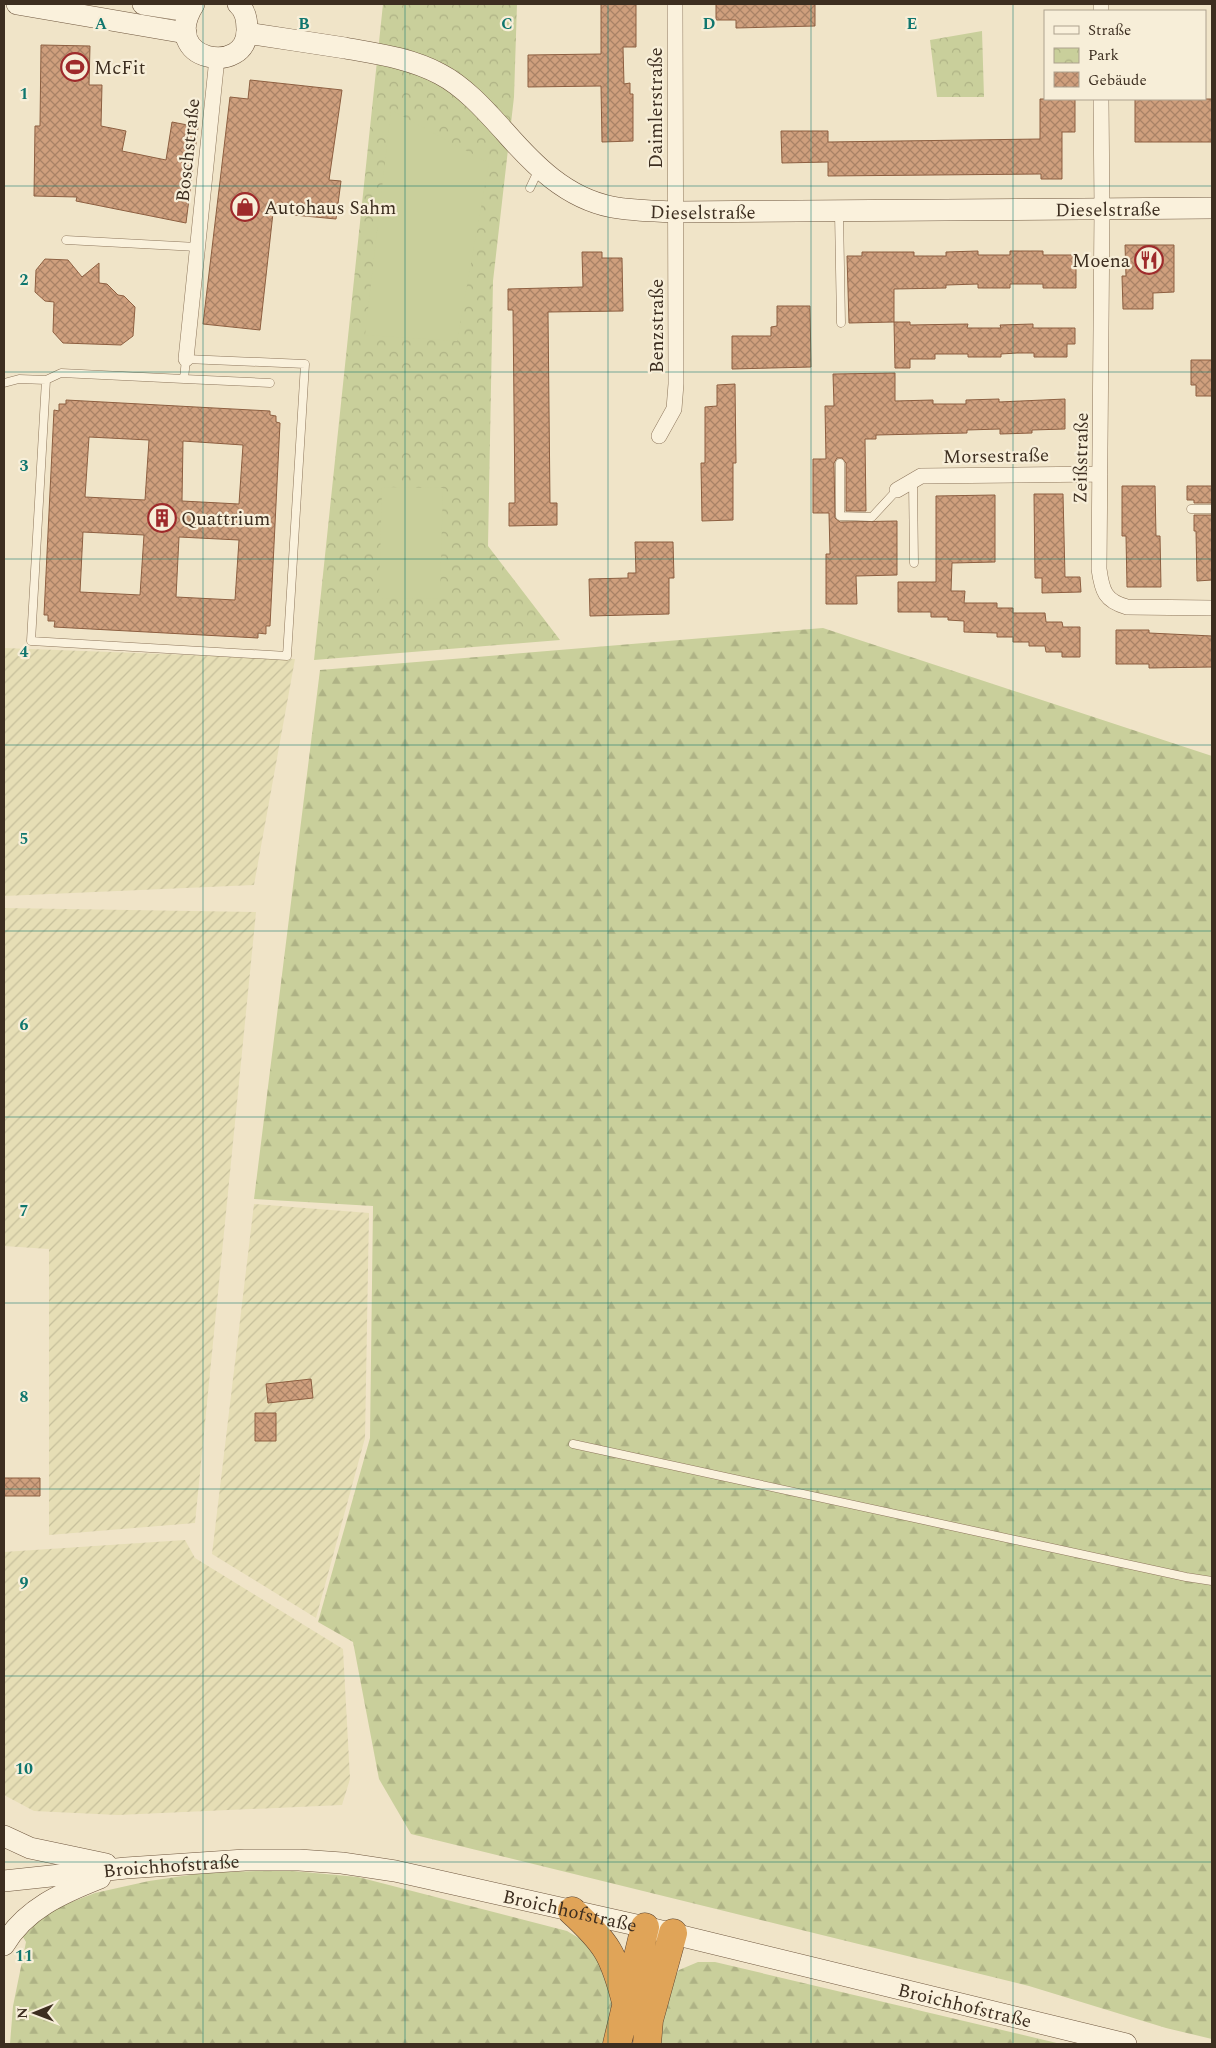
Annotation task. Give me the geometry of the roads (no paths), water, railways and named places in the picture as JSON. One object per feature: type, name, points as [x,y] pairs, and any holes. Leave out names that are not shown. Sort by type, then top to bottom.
[{"type":"highway","points":[[572,1911],[594,1931],[610,1952],[616,1966],[626,2004]]},
{"type":"highway","points":[[617,2044],[646,1927]]},
{"type":"highway","points":[[647,2044],[649,2020],[673,1933]]},
{"type":"main road","points":[[17,4],[186,33]]},
{"type":"main road","points":[[143,4],[192,8],[186,22],[186,33],[189,43],[196,52],[207,57],[217,58],[226,57],[236,52],[243,43],[247,33],[247,21],[243,8],[238,4]]},
{"type":"main road","name":"Dieselstraße","points":[[247,33],[391,56],[441,74],[455,83],[483,108],[534,178],[610,206],[676,212],[1212,208]]},
{"type":"main road","points":[[4,1836],[30,1848],[126,1868]]},
{"type":"main road","name":"Broichhofstraße","points":[[4,1881],[126,1868],[245,1860],[299,1860],[342,1863],[403,1873],[673,1933],[1126,2044]]},
{"type":"main road","points":[[4,1945],[11,1932],[39,1906],[73,1888],[126,1868]]},
{"type":"street","name":"Daimlerstraße","points":[[675,4],[676,212]]},
{"type":"street","name":"Boschstraße","points":[[186,359],[217,58]]},
{"type":"street","name":"Zeißstraße","points":[[1101,100],[1099,569],[1101,587],[1114,604],[1128,607],[1212,608]]},
{"type":"street","name":"Benzstraße","points":[[659,436],[674,409],[676,212]]},
{"type":"street","name":"Morsestraße","points":[[897,490],[921,476],[1100,474]]},
{"type":"lane","points":[[839,211],[841,323]]},
{"type":"lane","points":[[66,240],[197,246]]},
{"type":"lane","points":[[46,380],[31,641],[287,656],[305,364],[186,359],[184,379]]},
{"type":"lane","points":[[4,383],[19,379],[46,380],[61,373],[270,383]]},
{"type":"lane","points":[[840,463],[840,516],[872,517],[897,490]]},
{"type":"lane","points":[[913,481],[914,563]]},
{"type":"lane","points":[[1191,509],[1212,509]]},
{"type":"lane","points":[[573,1444],[1186,1577],[1212,1581]]},
{"type":"place","name":"McFit","points":[[75,67]]},
{"type":"place","name":"Autohaus Sahm","points":[[245,207]]},
{"type":"place","name":"Moena","points":[[1149,260]]},
{"type":"place","name":"Quattrium","points":[[162,518]]}]
